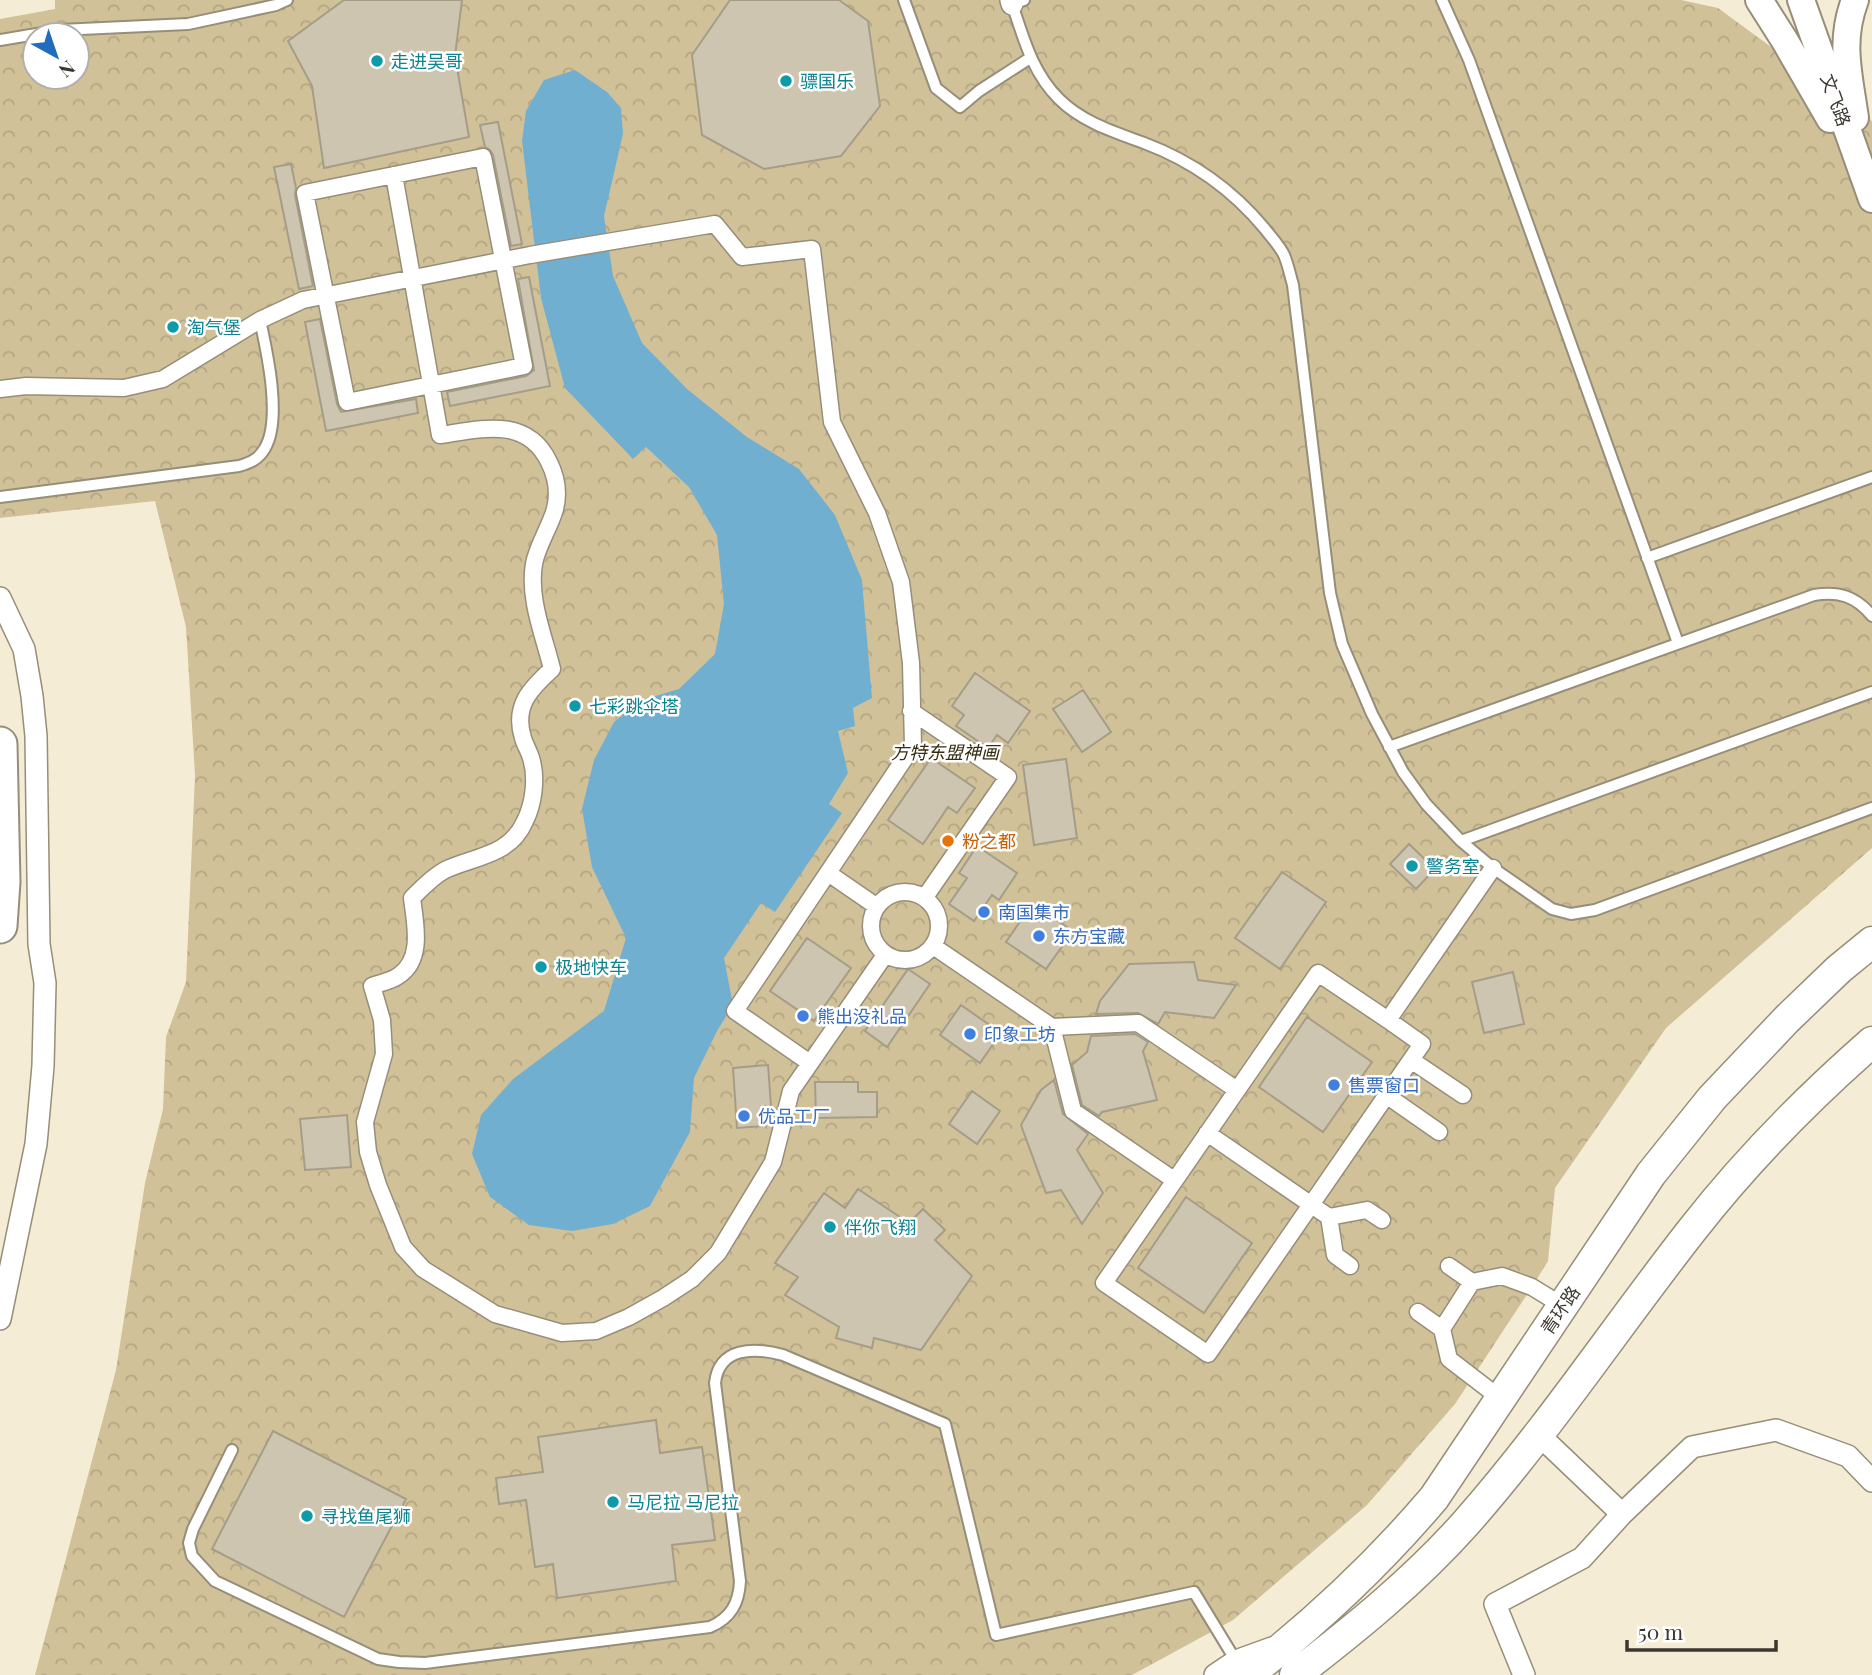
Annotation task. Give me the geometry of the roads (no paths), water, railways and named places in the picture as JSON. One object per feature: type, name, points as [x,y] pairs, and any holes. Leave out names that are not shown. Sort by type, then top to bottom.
[{"type":"main road","points":[[0,744],[3,882],[0,926]]},
{"type":"main road","name":"青环路","points":[[1242,1668],[1291,1641],[1324,1613],[1398,1540],[1434,1498],[1651,1174],[1712,1098],[1787,1018],[1872,942]]},
{"type":"main road","points":[[1839,969],[1872,948]]},
{"type":"main road","points":[[1295,1675],[1366,1620],[1415,1576],[1465,1524],[1694,1227],[1825,1083],[1872,1042]]},
{"type":"street","points":[[1759,0],[1786,41],[1869,191]]},
{"type":"street","name":"文飞路","points":[[1801,0],[1869,191]]},
{"type":"street","points":[[1855,0],[1845,34],[1845,54],[1869,191]]},
{"type":"street","points":[[483,157],[503,260],[524,366],[347,402],[305,192],[483,157]]},
{"type":"street","points":[[394,174],[440,435],[486,429],[514,429],[534,439],[556,475],[556,505],[534,562],[532,590],[552,669],[533,687],[522,706],[519,723],[531,758],[534,787],[526,821],[514,839],[492,855],[445,871],[426,883],[412,898],[417,940],[412,960],[400,975],[372,986],[382,1020],[384,1054],[365,1122],[368,1152],[403,1247],[423,1269],[495,1314],[562,1333],[596,1331],[663,1298],[692,1279],[718,1253],[773,1162],[790,1091],[885,955]]},
{"type":"street","points":[[0,389],[26,386],[124,388],[163,379],[260,320],[303,300],[530,255],[715,224],[742,257],[812,249],[832,422],[877,513],[901,583],[911,663],[913,746],[735,1011],[810,1063]]},
{"type":"street","points":[[0,598],[24,649],[32,696],[36,736],[39,944],[45,983],[43,1066],[36,1144],[0,1319]]},
{"type":"street","points":[[911,712],[1007,777],[925,897]]},
{"type":"street","points":[[1388,1020],[1493,868]]},
{"type":"street","points":[[828,873],[876,906]]},
{"type":"street","points":[[908,891],[925,897],[936,911],[939,929],[933,946],[920,958],[902,961],[885,955],[873,941],[870,923],[876,906],[890,895],[908,891]]},
{"type":"street","points":[[933,946],[1052,1027],[1138,1023],[1237,1090]]},
{"type":"street","points":[[1318,973],[1422,1044],[1411,1060],[1208,1354],[1104,1283],[1318,973]]},
{"type":"street","points":[[1052,1027],[1073,1111],[1174,1180]]},
{"type":"street","points":[[1411,1060],[1463,1096]]},
{"type":"street","points":[[1386,1095],[1439,1132]]},
{"type":"street","points":[[1207,1133],[1329,1217],[1335,1255],[1350,1266]]},
{"type":"street","points":[[1329,1217],[1367,1210],[1382,1220]]},
{"type":"street","points":[[1449,1266],[1472,1282],[1502,1276],[1532,1287],[1563,1306]]},
{"type":"street","points":[[1442,1329],[1472,1282]]},
{"type":"street","points":[[1418,1312],[1442,1329],[1448,1359],[1501,1399]]},
{"type":"street","points":[[1524,1675],[1495,1604],[1581,1558],[1622,1514],[1692,1447],[1776,1430],[1848,1456],[1872,1481]]},
{"type":"street","points":[[1537,1433],[1622,1514]]},
{"type":"street","points":[[1314,1675],[1366,1620]]},
{"type":"street","points":[[1215,1675],[1242,1668]]},
{"type":"lane","points":[[0,40],[60,30],[188,24],[276,5],[287,0]]},
{"type":"lane","points":[[904,0],[936,88],[960,107],[979,91],[1030,58]]},
{"type":"lane","points":[[1442,0],[1469,60],[1678,643]]},
{"type":"lane","points":[[1016,1],[1030,58],[1038,74],[1060,100],[1086,119],[1186,162],[1222,184],[1254,216],[1284,255],[1294,298],[1331,593],[1342,644],[1356,682],[1389,747],[1426,804],[1461,841],[1493,868],[1552,909],[1571,914],[1595,910],[1872,808]]},
{"type":"lane","points":[[0,497],[253,462],[265,448],[271,428],[271,378],[260,320]]},
{"type":"lane","points":[[1647,558],[1872,477]]},
{"type":"lane","points":[[1389,747],[1814,595],[1830,592],[1846,595],[1860,603],[1872,616]]},
{"type":"lane","points":[[1461,841],[1872,692]]},
{"type":"lane","points":[[232,1450],[192,1529],[189,1543],[192,1556],[215,1581],[378,1659],[425,1663],[710,1628],[723,1622],[740,1597],[715,1383],[717,1370],[727,1358],[740,1352],[768,1350],[945,1424],[996,1635],[1194,1592],[1242,1668]]},
{"type":"water","points":[[575,70],[607,92],[621,108],[623,134],[604,216],[613,276],[642,343],[687,389],[747,437],[799,469],[835,515],[862,580],[872,698],[853,708],[855,726],[838,731],[848,773],[829,804],[842,813],[775,912],[761,903],[724,958],[733,1005],[694,1078],[690,1132],[650,1206],[613,1224],[572,1231],[529,1225],[490,1197],[472,1154],[481,1115],[513,1079],[604,1011],[626,938],[592,867],[582,809],[594,760],[614,722],[642,700],[679,689],[715,654],[724,604],[717,535],[689,487],[646,447],[633,459],[565,388],[541,298],[522,141],[526,111],[544,80]]},
{"type":"place","name":"走进吴哥","points":[[377,61]]},
{"type":"place","name":"骠国乐","points":[[786,81]]},
{"type":"place","name":"淘气堡","points":[[173,327]]},
{"type":"place","name":"七彩跳伞塔","points":[[575,706]]},
{"type":"place","name":"粉之都","points":[[948,841]]},
{"type":"place","name":"警务室","points":[[1412,866]]},
{"type":"place","name":"南国集市","points":[[984,912]]},
{"type":"place","name":"东方宝藏","points":[[1039,936]]},
{"type":"place","name":"极地快车","points":[[541,967]]},
{"type":"place","name":"熊出没礼品","points":[[803,1016]]},
{"type":"place","name":"印象工坊","points":[[970,1034]]},
{"type":"place","name":"售票窗口","points":[[1334,1085]]},
{"type":"place","name":"优品工厂","points":[[744,1116]]},
{"type":"place","name":"伴你飞翔","points":[[830,1227]]},
{"type":"place","name":"马尼拉 马尼拉","points":[[613,1502]]},
{"type":"place","name":"寻找鱼尾狮","points":[[307,1516]]},
{"type":"park label","name":"方特东盟神画","points":[[945,752]]}]
